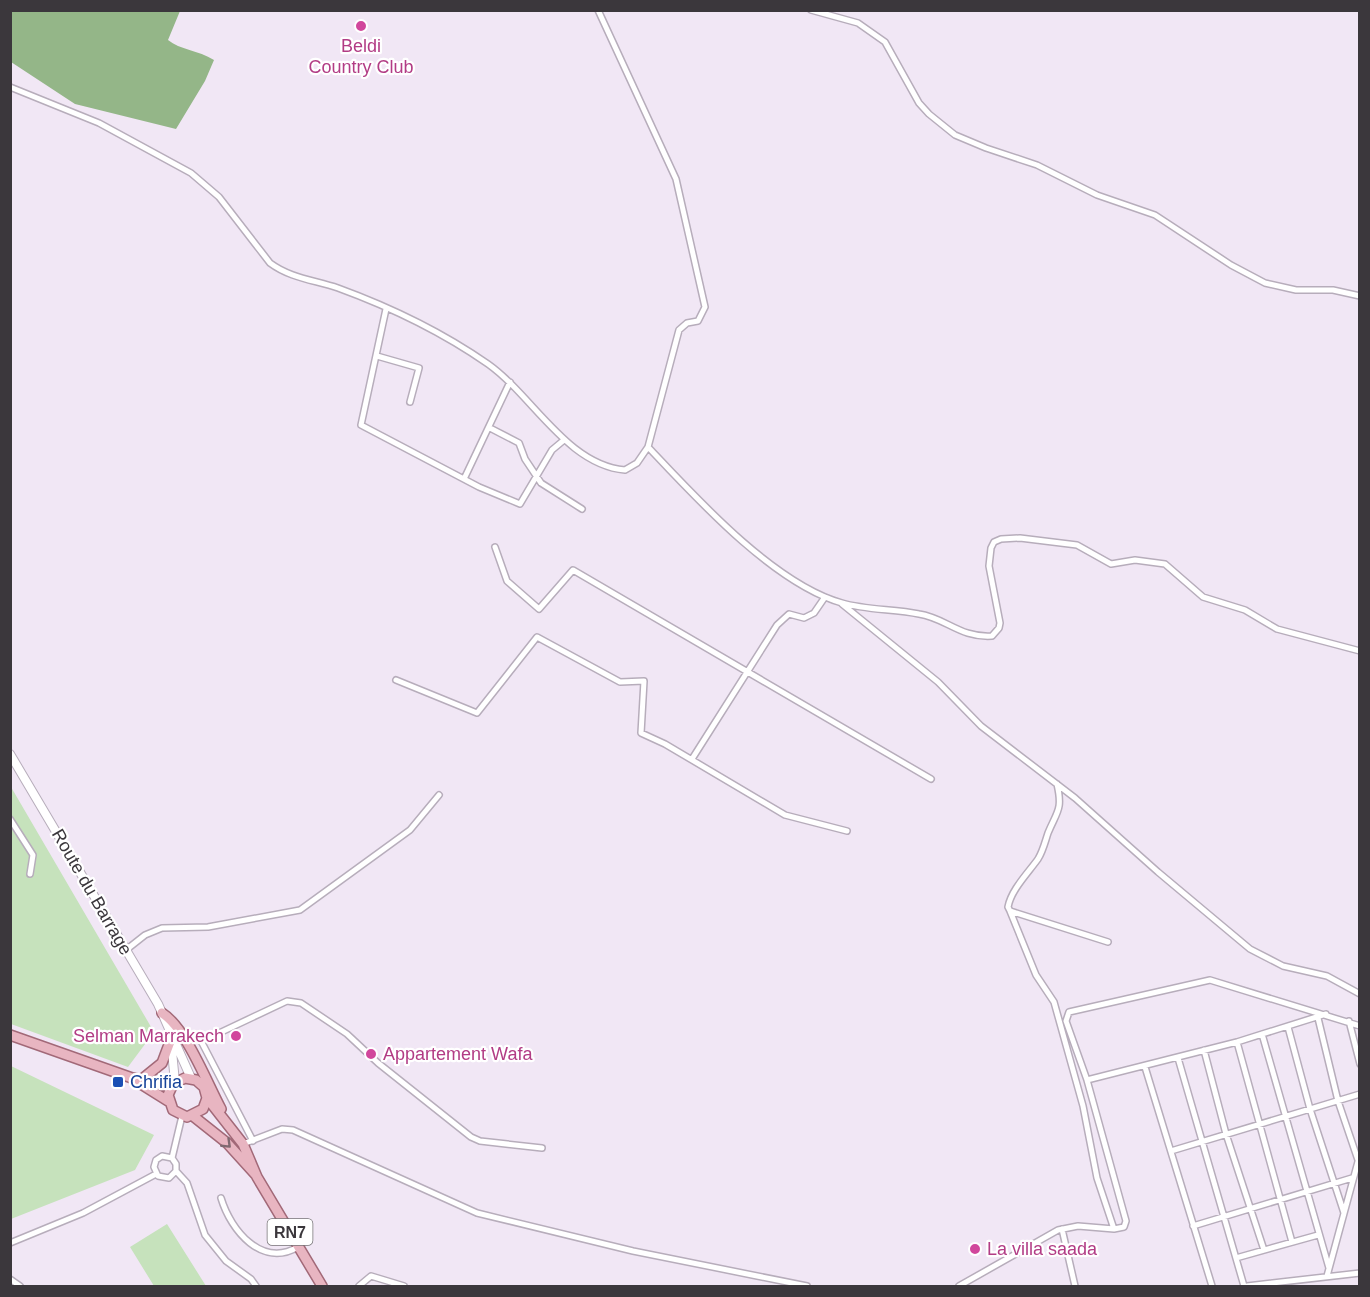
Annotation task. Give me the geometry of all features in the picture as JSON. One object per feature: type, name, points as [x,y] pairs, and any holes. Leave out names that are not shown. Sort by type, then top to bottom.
[{"type":"main road","name":"Route du Barrage","points":[[10,754],[162,1013],[190,1078]]},
{"type":"main road","points":[[162,1013],[169,1017],[185,1041],[232,1129]]},
{"type":"main road","points":[[10,1035],[137,1079],[173,1084],[190,1078]]},
{"type":"main road","name":"Route du Barrage","points":[[170,1035],[173,1084]]},
{"type":"main road","points":[[137,1079],[162,1063],[170,1035]]},
{"type":"main road","name":"RN7","points":[[190,1078],[204,1087],[207,1098],[243,1144],[257,1177],[322,1287]]},
{"type":"main road","points":[[137,1079],[168,1101],[173,1110],[182,1116],[193,1116],[203,1109],[207,1098]]},
{"type":"main road","points":[[168,1101],[173,1084]]},
{"type":"main road","name":"RN7","points":[[193,1116],[227,1143],[257,1177]]},
{"type":"street","points":[[10,87],[99,123],[190,173],[219,197],[270,263],[280,270],[335,287],[429,327],[510,382],[564,440],[582,454],[618,469],[631,468],[648,447],[679,330],[687,323],[701,318],[705,307],[676,179],[598,10]]},
{"type":"street","points":[[811,10],[858,22],[885,42],[929,114],[955,135],[1037,165],[1097,195],[1155,215],[1231,265],[1264,283],[1278,288],[1333,290],[1359,296]]},
{"type":"street","points":[[386,309],[361,425],[464,479],[520,504],[552,450],[564,440]]},
{"type":"street","points":[[376,356],[419,368],[410,402]]},
{"type":"street","points":[[464,479],[510,382]]},
{"type":"street","points":[[490,428],[519,443],[536,477],[582,509]]},
{"type":"street","points":[[648,447],[739,537],[789,576],[825,597],[841,603],[918,614],[960,632],[992,636],[999,628],[1000,622],[989,566],[990,548],[1000,539],[1020,538],[1077,545],[1111,564],[1136,560],[1165,564],[1203,597],[1245,610],[1277,629],[1359,651]]},
{"type":"street","points":[[495,548],[507,581],[539,609],[573,570],[931,779]]},
{"type":"street","points":[[692,759],[777,625],[789,614],[804,618],[814,613],[825,597]]},
{"type":"street","points":[[841,603],[938,682],[981,726],[1056,783],[1250,949],[1283,966],[1328,976],[1359,994]]},
{"type":"street","points":[[396,680],[477,713],[537,637],[620,682],[644,681],[641,734],[692,759],[785,815],[847,831]]},
{"type":"street","points":[[1056,783],[1060,797],[1058,815],[1041,853],[1011,899],[1010,911],[1036,975],[1054,1002],[1083,1106],[1097,1178],[1114,1229]]},
{"type":"street","points":[[126,950],[145,935],[162,928],[208,927],[295,913],[405,834],[439,795]]},
{"type":"street","points":[[10,819],[33,855],[30,874]]},
{"type":"street","points":[[1010,911],[1108,942]]},
{"type":"street","points":[[959,1287],[1062,1229],[1078,1226],[1114,1229],[1124,1227],[1126,1221],[1088,1080],[1066,1021],[1070,1012],[1210,980],[1349,1021],[1359,1026]]},
{"type":"street","points":[[185,1041],[200,1039],[287,1001],[301,1003],[347,1034],[387,1070],[471,1137],[480,1141],[542,1148]]},
{"type":"street","points":[[1088,1080],[1238,1042],[1326,1014]]},
{"type":"street","points":[[1318,1018],[1338,1101],[1359,1158],[1327,1276]]},
{"type":"street","points":[[1349,1021],[1359,1064]]},
{"type":"street","points":[[1288,1027],[1310,1109],[1344,1213]]},
{"type":"street","points":[[1262,1034],[1305,1192],[1329,1268]]},
{"type":"street","points":[[200,1039],[253,1141]]},
{"type":"street","points":[[1238,1042],[1258,1124],[1292,1242]]},
{"type":"street","points":[[1203,1050],[1226,1134],[1264,1250]]},
{"type":"street","points":[[1178,1058],[1223,1217],[1246,1287],[1359,1273]]},
{"type":"street","points":[[1145,1067],[1212,1287]]},
{"type":"street","points":[[1171,1151],[1359,1094]]},
{"type":"street","points":[[169,1157],[182,1116]]},
{"type":"street","points":[[243,1144],[282,1130],[293,1130],[477,1213],[633,1251],[807,1287]]},
{"type":"street","points":[[169,1157],[176,1164],[176,1171],[187,1183],[205,1234],[226,1261],[251,1279],[256,1287]]},
{"type":"street","points":[[156,1174],[154,1163],[159,1158],[169,1157]]},
{"type":"street","points":[[156,1174],[166,1179],[176,1171]]},
{"type":"street","points":[[10,1243],[83,1213],[156,1174]]},
{"type":"street","points":[[1192,1226],[1352,1178]]},
{"type":"street","points":[[221,1198],[231,1223],[253,1245],[276,1254],[298,1246]]},
{"type":"street","points":[[1062,1229],[1075,1287]]},
{"type":"street","points":[[1236,1258],[1318,1235]]},
{"type":"street","points":[[359,1287],[372,1276],[404,1287]]},
{"type":"street","points":[[10,1279],[20,1287]]},
{"type":"green space","points":[[10,11],[180,11],[168,40],[214,60],[205,81],[176,129],[75,104],[11,62]]},
{"type":"green space","points":[[11,787],[154,1032],[128,1067],[11,1024]]},
{"type":"green space","points":[[11,1066],[154,1135],[135,1170],[11,1219]]},
{"type":"green space","points":[[167,1224],[206,1286],[154,1286],[130,1247]]},
{"type":"place","name":"Beldi Country Club","points":[[361,26]]},
{"type":"place","name":"Selman Marrakech","points":[[236,1036]]},
{"type":"place","name":"Appartement Wafa","points":[[371,1054]]},
{"type":"place","name":"Chrifia","points":[[118,1082]]},
{"type":"place","name":"La villa saada","points":[[975,1249]]}]
